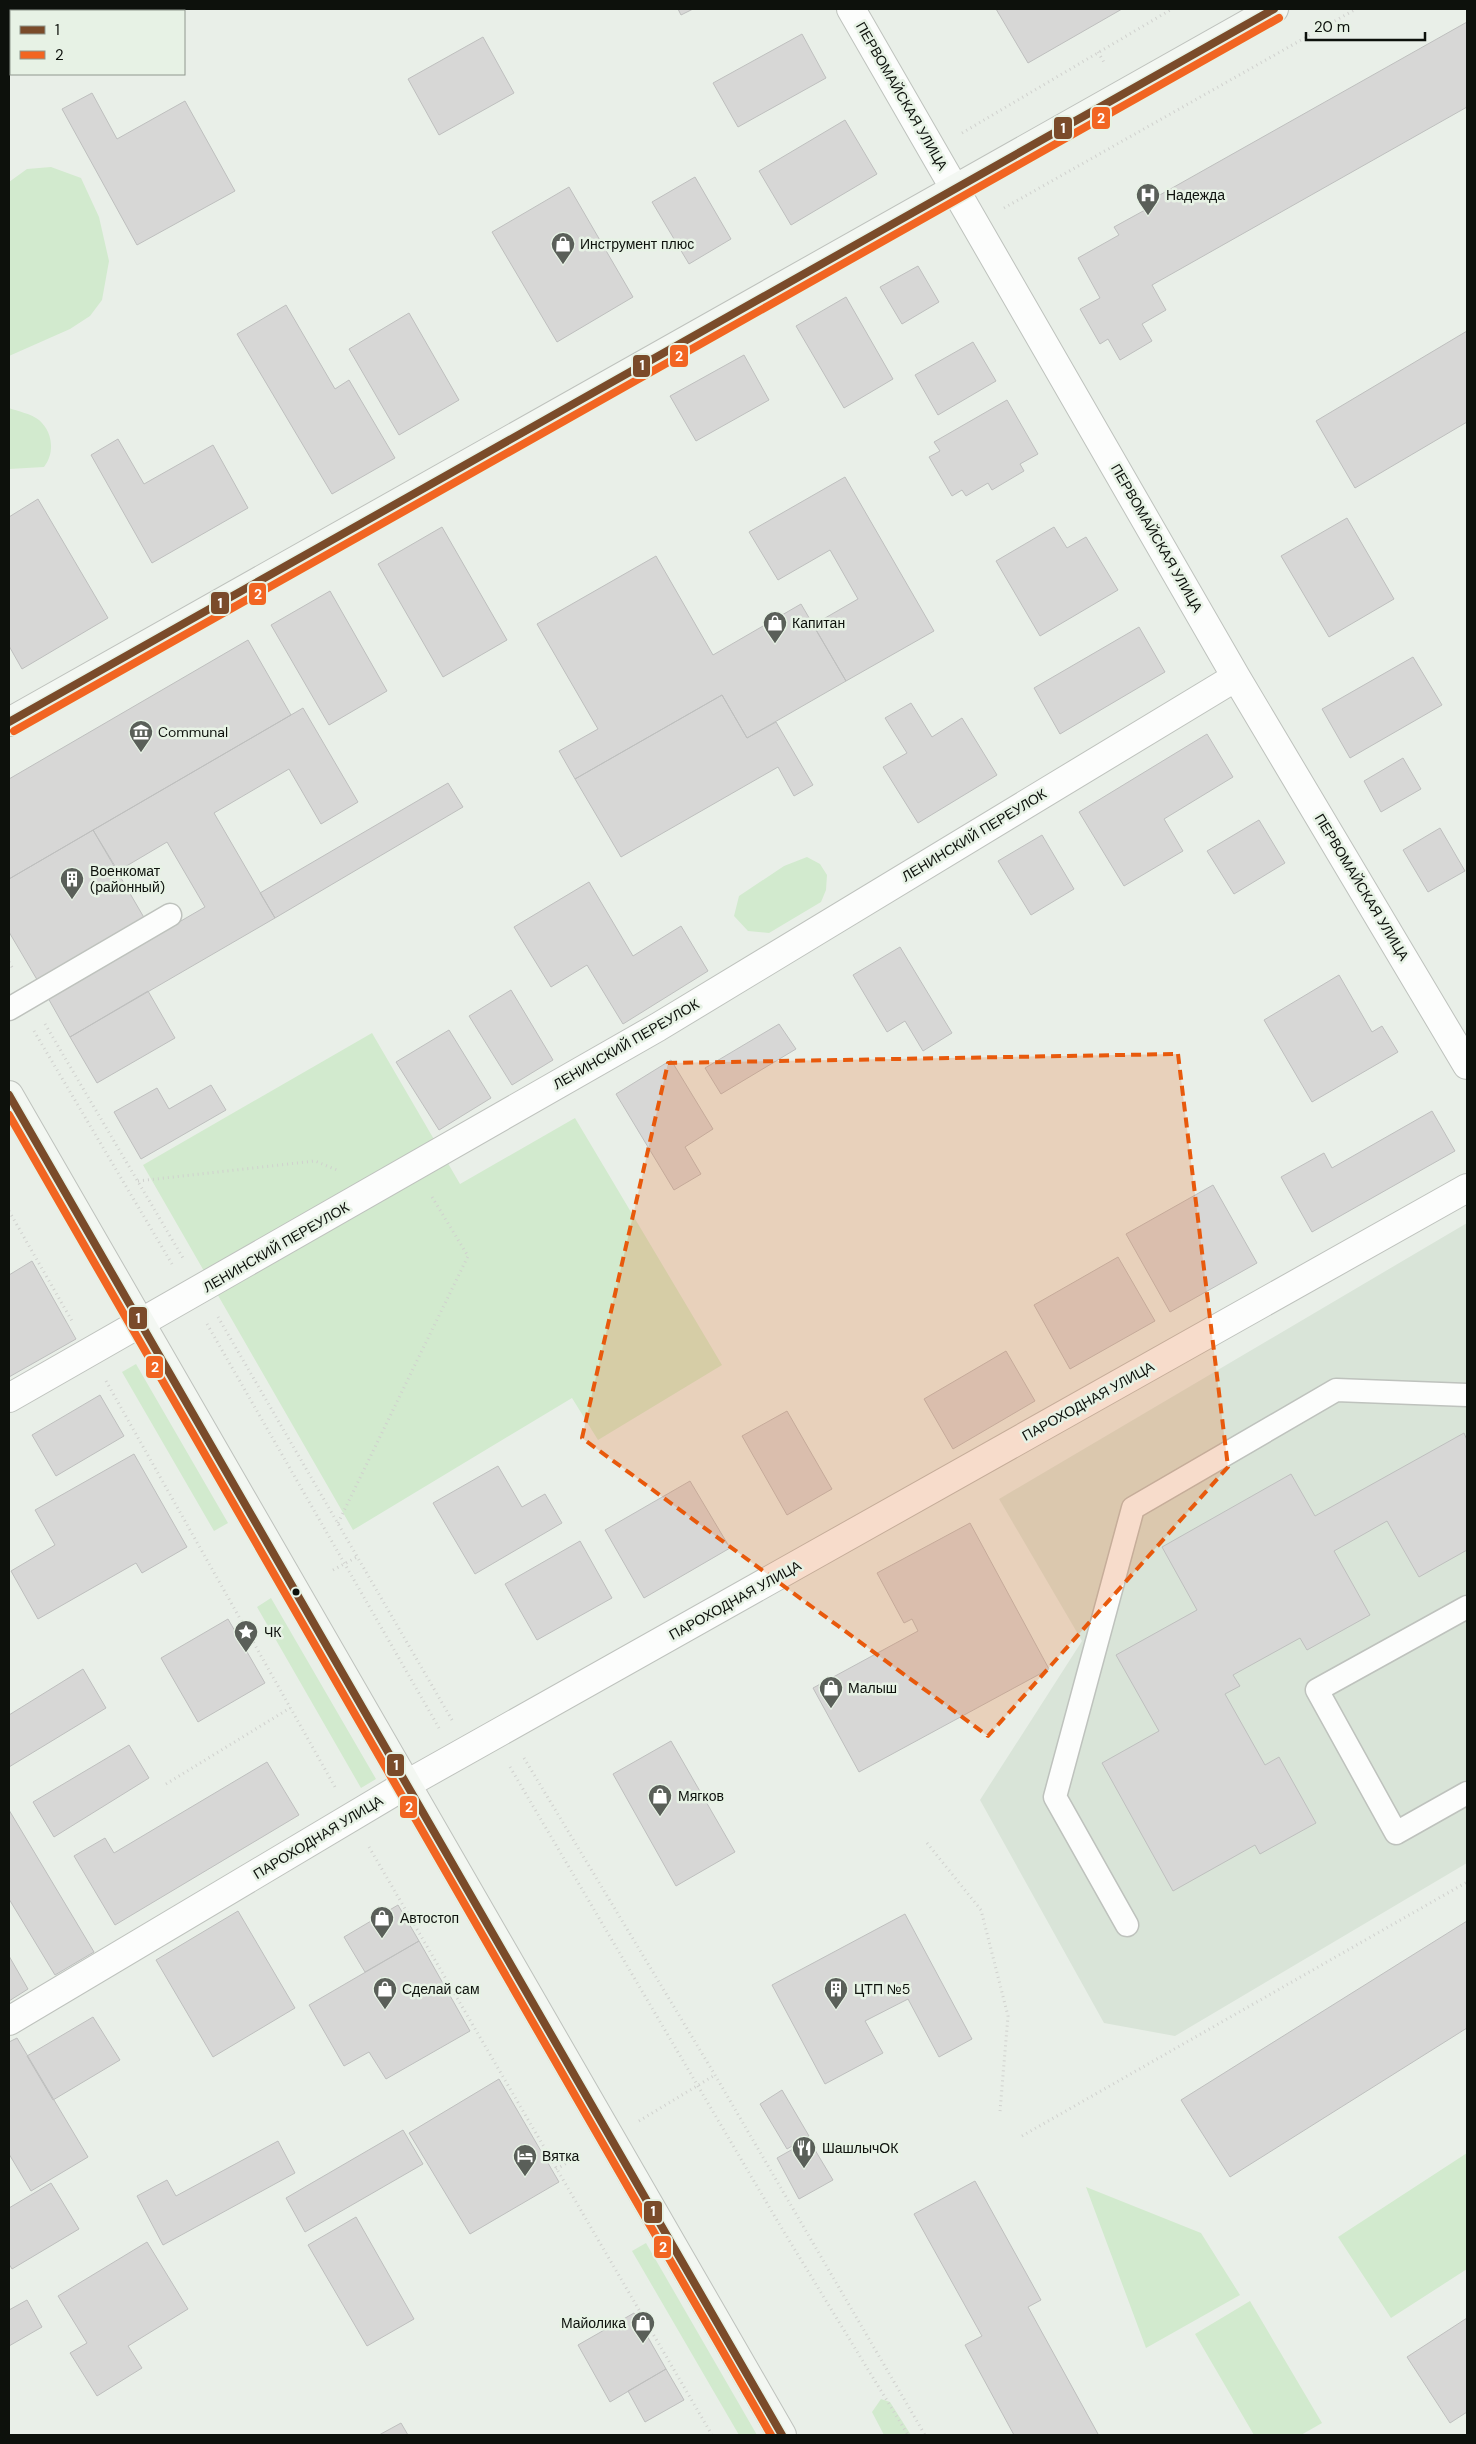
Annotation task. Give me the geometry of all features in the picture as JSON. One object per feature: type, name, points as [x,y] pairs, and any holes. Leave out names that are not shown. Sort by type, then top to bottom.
[{"type":"street","name":"ПЕРВОМАЙСКАЯ УЛИЦА","points":[[851,9],[1236,677],[1467,1065]]},
{"type":"street","points":[[9,722],[956,190],[1274,9]]},
{"type":"street","name":"ЛЕНИНСКИЙ ПЕРЕУЛОК","points":[[9,1398],[196,1293],[658,1026],[1236,677]]},
{"type":"street","points":[[9,1095],[782,2435]]},
{"type":"street","name":"ПАРОХОДНАЯ УЛИЦА","points":[[9,2021],[407,1784],[1467,1188]]},
{"type":"lane","points":[[18,1003],[170,915]]},
{"type":"lane","points":[[1127,1925],[1056,1797],[1133,1508],[1336,1390],[1467,1395]]},
{"type":"lane","points":[[1467,1607],[1317,1690],[1396,1833],[1467,1793]]},
{"type":"path","points":[[938,159],[961,133],[1172,9]]},
{"type":"path","points":[[9,962],[18,1003],[358,1557],[480,1743],[908,2435]]},
{"type":"path","points":[[18,1003],[138,1181],[196,1293],[345,1564],[480,1743],[716,2075],[925,2435]]},
{"type":"path","points":[[138,1181],[315,1161],[377,1188]]},
{"type":"path","points":[[338,1523],[468,1256],[414,1167]]},
{"type":"path","points":[[333,1570],[358,1557]]},
{"type":"path","points":[[166,1784],[290,1708]]},
{"type":"path","points":[[927,1843],[981,1910],[1008,2016],[1000,2111]]},
{"type":"path","points":[[1022,2136],[1467,1882]]},
{"type":"highlighted area","points":[[1178,1054],[1228,1467],[988,1736],[582,1438],[668,1063]]},
{"type":"shaded area","points":[[1467,1223],[1467,1863],[1175,2036],[1104,2023],[980,1800],[1082,1641],[999,1499]]},
{"type":"green space","points":[[51,167],[81,178],[99,217],[109,261],[102,300],[90,316],[70,329],[9,356],[9,182],[27,169]]},
{"type":"green space","points":[[9,408],[36,418],[47,430],[50,436],[51,449],[48,461],[44,467],[9,469]]},
{"type":"green space","points":[[807,857],[820,864],[827,875],[826,890],[821,902],[769,933],[748,931],[734,916],[739,896],[784,866]]},
{"type":"green space","points":[[372,1033],[460,1184],[575,1118],[722,1365],[598,1440],[572,1398],[353,1530],[143,1165]]},
{"type":"green space","points":[[136,1364],[228,1523],[214,1531],[122,1372]]},
{"type":"green space","points":[[271,1598],[376,1779],[361,1788],[257,1607]]},
{"type":"green space","points":[[1467,2153],[1467,2269],[1391,2318],[1338,2237]]},
{"type":"green space","points":[[1086,2187],[1201,2233],[1240,2295],[1146,2348]]},
{"type":"green space","points":[[646,2243],[757,2435],[739,2435],[632,2251]]},
{"type":"green space","points":[[1250,2301],[1322,2423],[1301,2435],[1254,2435],[1195,2334]]},
{"type":"green space","points":[[881,2399],[890,2402],[911,2435],[884,2435],[872,2412]]},
{"type":"building","points":[[678,9],[693,9],[681,15]]},
{"type":"building","points":[[996,9],[1122,9],[1028,63]]},
{"type":"building","points":[[1467,22],[1467,107],[1152,285],[1166,310],[1142,324],[1152,341],[1120,360],[1108,339],[1100,344],[1080,309],[1100,298],[1078,258],[1119,235],[1114,227],[1145,210],[1142,205]]},
{"type":"building","points":[[802,34],[826,78],[738,127],[713,83]]},
{"type":"building","points":[[483,37],[514,93],[439,135],[408,79]]},
{"type":"building","points":[[92,93],[117,139],[185,101],[235,191],[137,245],[62,109]]},
{"type":"building","points":[[845,120],[877,174],[791,225],[759,171]]},
{"type":"building","points":[[695,177],[731,239],[689,264],[652,202]]},
{"type":"building","name":"Инструмент плюс","points":[[569,187],[633,297],[557,342],[492,232]]},
{"type":"building","points":[[918,266],[939,302],[902,324],[880,287]]},
{"type":"building","points":[[846,297],[893,379],[844,408],[796,326]]},
{"type":"building","points":[[286,305],[335,389],[349,380],[395,458],[332,494],[237,334]]},
{"type":"building","points":[[409,313],[459,400],[399,435],[349,349]]},
{"type":"building","points":[[1467,331],[1467,422],[1355,488],[1316,421]]},
{"type":"building","points":[[973,342],[996,381],[938,415],[915,375]]},
{"type":"building","points":[[744,355],[769,400],[696,441],[670,396]]},
{"type":"building","points":[[1007,400],[1038,454],[1020,464],[1024,471],[992,490],[988,483],[966,496],[962,490],[952,496],[929,457],[940,451],[934,442]]},
{"type":"building","points":[[118,439],[144,484],[213,445],[248,508],[152,563],[91,455]]},
{"type":"building","points":[[845,477],[934,631],[846,681],[813,625],[858,599],[830,550],[778,580],[749,532]]},
{"type":"building","points":[[38,499],[108,618],[22,669],[9,646],[9,517]]},
{"type":"building","points":[[1347,518],[1394,599],[1329,637],[1281,556]]},
{"type":"building","points":[[442,527],[507,640],[443,677],[378,564]]},
{"type":"building","points":[[1054,527],[1067,548],[1086,537],[1118,590],[1040,636],[996,561]]},
{"type":"building","points":[[656,556],[713,655],[801,604],[846,681],[747,738],[722,695],[575,779],[559,751],[598,729],[537,624]]},
{"type":"building","points":[[330,591],[387,691],[329,725],[271,625]]},
{"type":"building","points":[[1139,627],[1165,672],[1060,734],[1034,688]]},
{"type":"building","name":"Communal","points":[[248,640],[291,715],[9,879],[9,779]]},
{"type":"building","points":[[1413,657],[1442,705],[1350,758],[1322,709]]},
{"type":"building","points":[[722,695],[747,738],[776,722],[813,785],[794,796],[778,767],[621,857],[575,779]]},
{"type":"building","points":[[911,703],[932,737],[962,718],[997,775],[918,823],[883,767],[907,753],[885,718]]},
{"type":"building","points":[[303,708],[358,802],[321,824],[289,769],[214,813],[275,918],[70,1037],[48,998],[205,907],[167,842],[118,871],[93,830]]},
{"type":"building","points":[[1207,734],[1233,777],[1164,819],[1183,851],[1124,886],[1079,812]]},
{"type":"building","points":[[1403,758],[1421,789],[1381,812],[1364,781]]},
{"type":"building","points":[[448,783],[463,807],[275,918],[260,893]]},
{"type":"building","points":[[1259,820],[1285,863],[1234,894],[1207,851]]},
{"type":"building","points":[[1440,828],[1465,871],[1428,892],[1403,850]]},
{"type":"building","name":"Военкомат (районный)","points":[[93,830],[146,921],[39,983],[9,932],[9,879]]},
{"type":"building","points":[[1042,835],[1074,889],[1031,915],[998,861]]},
{"type":"building","points":[[589,882],[633,956],[681,926],[708,971],[623,1024],[587,965],[551,987],[514,927]]},
{"type":"building","points":[[900,947],[952,1033],[923,1051],[905,1021],[887,1032],[853,975]]},
{"type":"building","points":[[1339,975],[1372,1032],[1382,1026],[1398,1052],[1312,1102],[1264,1020]]},
{"type":"building","points":[[511,990],[553,1060],[512,1085],[469,1016]]},
{"type":"building","points":[[148,991],[175,1038],[97,1083],[70,1037]]},
{"type":"building","points":[[779,1024],[796,1049],[721,1094],[705,1068]]},
{"type":"building","points":[[449,1030],[491,1098],[439,1130],[396,1062]]},
{"type":"building","points":[[671,1060],[713,1129],[685,1147],[701,1174],[674,1190],[616,1094]]},
{"type":"building","points":[[211,1085],[226,1110],[141,1159],[114,1112],[157,1088],[169,1109]]},
{"type":"building","points":[[1432,1111],[1455,1151],[1312,1232],[1281,1177],[1324,1153],[1332,1168]]},
{"type":"building","points":[[1213,1185],[1257,1263],[1170,1312],[1126,1234]]},
{"type":"building","points":[[1118,1257],[1155,1321],[1070,1369],[1034,1305]]},
{"type":"building","points":[[32,1261],[76,1339],[9,1377],[9,1275]]},
{"type":"building","points":[[1006,1351],[1035,1401],[953,1449],[924,1399]]},
{"type":"building","points":[[100,1395],[124,1436],[56,1476],[32,1435]]},
{"type":"building","points":[[787,1411],[832,1489],[787,1515],[742,1436]]},
{"type":"building","points":[[1464,1433],[1467,1440],[1467,1550],[1419,1577],[1387,1521],[1334,1551],[1370,1615],[1307,1650],[1300,1638],[1233,1675],[1240,1686],[1225,1694],[1265,1765],[1279,1757],[1316,1823],[1260,1854],[1255,1845],[1173,1891],[1102,1763],[1159,1731],[1116,1655],[1197,1610],[1162,1547],[1291,1474],[1315,1516]]},
{"type":"building","points":[[134,1454],[187,1547],[142,1573],[136,1563],[38,1619],[11,1571],[55,1545],[35,1510]]},
{"type":"building","points":[[498,1466],[522,1507],[545,1494],[562,1523],[475,1574],[433,1503]]},
{"type":"building","points":[[690,1481],[730,1548],[644,1598],[605,1530]]},
{"type":"building","points":[[970,1523],[1049,1669],[859,1772],[813,1688],[918,1631],[912,1619],[904,1623],[877,1573]]},
{"type":"building","points":[[580,1541],[612,1598],[537,1640],[505,1584]]},
{"type":"building","points":[[228,1619],[265,1683],[198,1722],[161,1658]]},
{"type":"building","points":[[83,1669],[106,1708],[9,1767],[9,1715]]},
{"type":"building","points":[[671,1741],[735,1852],[676,1886],[613,1774]]},
{"type":"building","points":[[129,1745],[149,1778],[54,1837],[33,1802]]},
{"type":"building","points":[[267,1762],[299,1815],[115,1925],[74,1856],[105,1838],[114,1853]]},
{"type":"building","points":[[9,1810],[94,1952],[55,1975],[9,1899]]},
{"type":"building","name":"Автостоп","points":[[398,1905],[419,1941],[365,1972],[344,1937]]},
{"type":"building","points":[[238,1911],[295,2008],[213,2057],[156,1960]]},
{"type":"building","name":"ЦТП №5","points":[[905,1914],[972,2039],[939,2057],[908,1999],[865,2021],[883,2053],[825,2084],[772,1985]]},
{"type":"building","points":[[1467,1921],[1467,2028],[1230,2177],[1181,2100]]},
{"type":"building","name":"Сделай сам","points":[[419,1941],[470,2031],[386,2079],[369,2052],[344,2066],[309,2005]]},
{"type":"building","points":[[9,1956],[28,1989],[9,2001]]},
{"type":"building","points":[[93,2017],[120,2060],[53,2100],[27,2056]]},
{"type":"building","points":[[17,2038],[88,2157],[31,2191],[9,2154],[9,2042]]},
{"type":"building","points":[[499,2079],[559,2182],[470,2234],[409,2133]]},
{"type":"building","points":[[782,2090],[809,2136],[787,2149],[760,2104]]},
{"type":"building","points":[[403,2130],[423,2164],[305,2232],[286,2198]]},
{"type":"building","name":"ШашлычОК","points":[[809,2140],[833,2180],[799,2199],[777,2158]]},
{"type":"building","points":[[278,2141],[295,2173],[163,2245],[137,2196],[167,2180],[176,2196]]},
{"type":"building","points":[[975,2181],[1041,2300],[1028,2307],[1098,2434],[1096,2435],[1014,2435],[965,2345],[982,2336],[914,2214]]},
{"type":"building","points":[[51,2183],[79,2229],[12,2269],[9,2264],[9,2208]]},
{"type":"building","points":[[356,2217],[414,2319],[367,2346],[308,2245]]},
{"type":"building","points":[[147,2242],[188,2309],[128,2346],[142,2368],[97,2396],[70,2353],[87,2343],[58,2296]]},
{"type":"building","points":[[27,2300],[42,2327],[9,2346],[9,2310]]},
{"type":"building","points":[[634,2313],[666,2369],[610,2402],[578,2345]]},
{"type":"building","points":[[1467,2318],[1467,2412],[1450,2423],[1407,2357]]},
{"type":"building","points":[[666,2369],[684,2400],[645,2422],[628,2391]]},
{"type":"building","points":[[401,2423],[408,2435],[379,2435]]},
{"type":"transit line","name":"1","points":[[9,722],[1274,9]]},
{"type":"transit line","name":"2","points":[[14,731],[1279,18]]},
{"type":"transit line","name":"1","points":[[9,1095],[782,2435]]},
{"type":"transit line","name":"2","points":[[9,1115],[771,2435]]},
{"type":"place","name":"Надежда","points":[[1148,216]]},
{"type":"place","name":"Инструмент плюс","points":[[563,265]]},
{"type":"place","name":"Капитан","points":[[775,644]]},
{"type":"place","name":"Communal","points":[[141,753]]},
{"type":"place","name":"Военкомат (районный)","points":[[72,900]]},
{"type":"place","name":"ЧК","points":[[246,1653]]},
{"type":"place","name":"Малыш","points":[[831,1709]]},
{"type":"place","name":"Мягков","points":[[660,1817]]},
{"type":"place","name":"Автостоп","points":[[382,1939]]},
{"type":"place","name":"Сделай сам","points":[[385,2010]]},
{"type":"place","name":"ЦТП №5","points":[[836,2010]]},
{"type":"place","name":"ШашлычОК","points":[[804,2169]]},
{"type":"place","name":"Вятка","points":[[525,2177]]},
{"type":"place","name":"Майолика","points":[[643,2344]]}]
